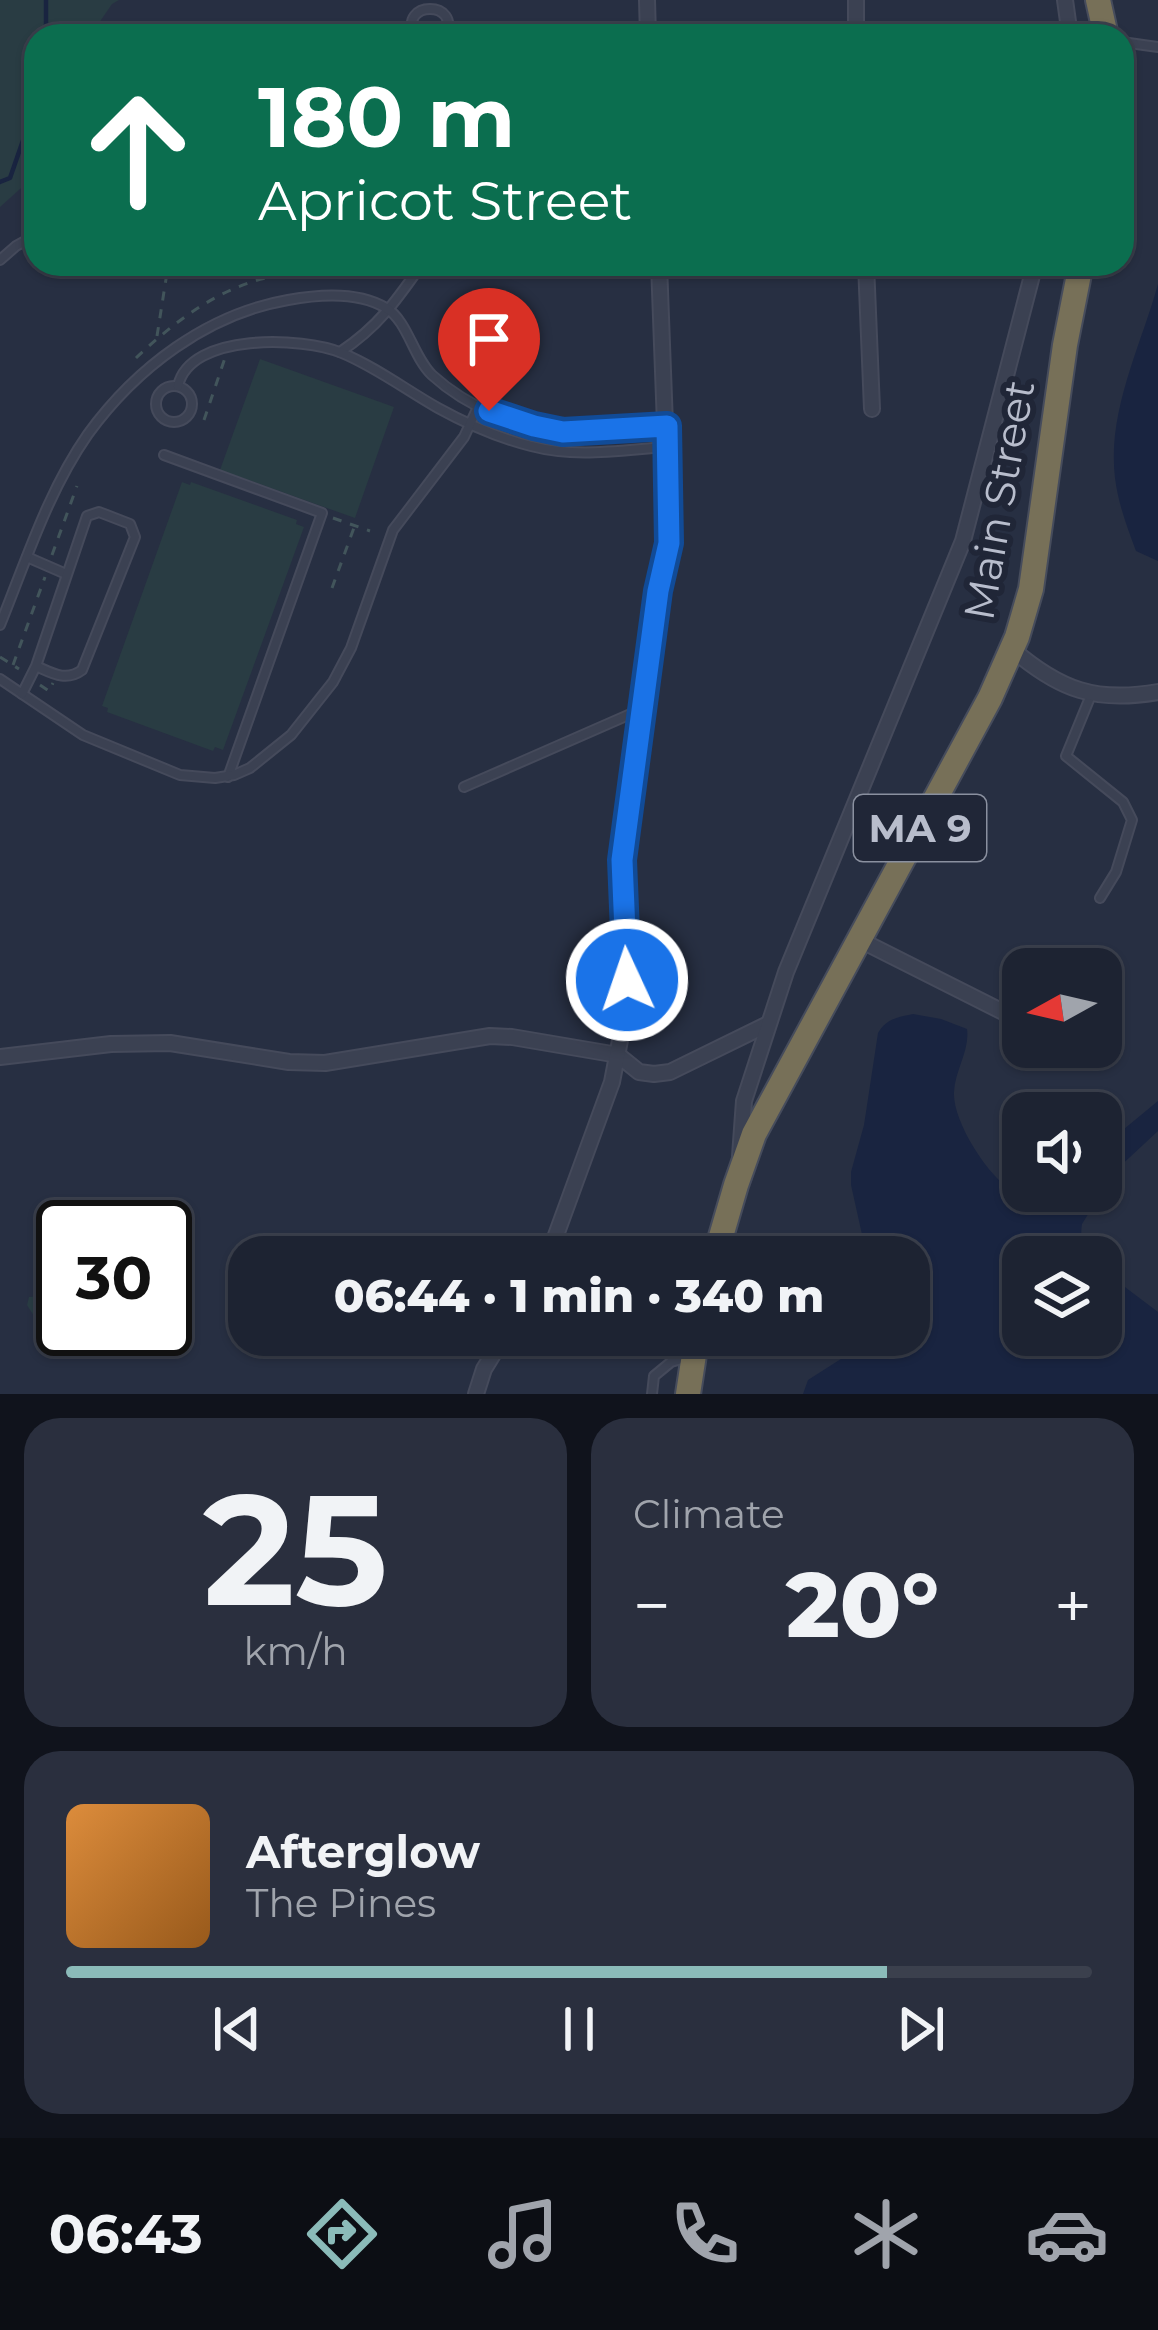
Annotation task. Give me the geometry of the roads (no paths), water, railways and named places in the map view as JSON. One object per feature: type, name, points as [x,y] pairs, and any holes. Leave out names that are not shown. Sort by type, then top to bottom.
[{"type":"highway","name":"Main Street","points":[[721,1236],[740,1173],[771,1101],[989,698],[1024,617],[1079,276]]},
{"type":"highway","points":[[688,1394],[693,1356]]},
{"type":"street","points":[[556,1236],[603,1108],[626,1009],[622,860],[670,532],[660,276]]},
{"type":"street","points":[[866,276],[872,409]]},
{"type":"street","points":[[740,1173],[744,1101],[768,1024],[953,568],[1032,276]]},
{"type":"street","points":[[1012,649],[1052,679],[1092,693],[1112,697],[1158,692]]},
{"type":"street","points":[[860,940],[1002,1011]]},
{"type":"street","points":[[0,1057],[170,1043],[289,1062],[326,1063],[490,1036],[618,1055],[639,1072],[666,1073],[768,1024]]},
{"type":"street","points":[[476,1394],[492,1356]]},
{"type":"lane","points":[[411,24],[419,8],[437,5],[448,24]]},
{"type":"lane","points":[[0,260],[24,242]]},
{"type":"lane","points":[[340,352],[372,329],[414,276]]},
{"type":"lane","points":[[0,625],[44,515],[87,436],[109,408],[166,354],[219,322],[266,304],[326,295],[358,297],[390,310],[430,374],[478,407],[534,426],[563,432],[667,426]]},
{"type":"lane","points":[[178,386],[180,377],[196,361],[216,350],[252,342],[289,343],[340,352],[471,424],[514,442],[557,452],[667,447]]},
{"type":"lane","points":[[178,386],[190,395],[192,406],[182,421],[170,422],[160,416],[157,398],[164,389],[178,386]]},
{"type":"lane","points":[[0,679],[83,735],[161,767],[198,778],[228,776],[250,768],[291,735],[333,682],[351,648],[393,530],[453,452],[478,407]]},
{"type":"lane","points":[[164,455],[322,513],[228,776]]},
{"type":"lane","points":[[22,694],[87,516],[93,512],[130,524],[135,537],[82,670],[64,677],[36,666]]},
{"type":"lane","points":[[27,557],[66,574]]},
{"type":"lane","points":[[1092,693],[1066,756],[1123,802],[1132,820],[1116,872],[1100,898]]},
{"type":"lane","points":[[464,787],[644,708]]},
{"type":"lane","points":[[652,1394],[654,1376],[679,1356]]},
{"type":"water","points":[[1158,284],[1158,561],[1136,551],[1118,497],[1114,453],[1127,379]]},
{"type":"water","points":[[913,1014],[967,1029],[954,1092],[956,1107],[971,1142],[1002,1183],[1002,1212],[1089,1212],[1082,1236],[1002,1236],[1002,1356],[1122,1356],[1122,1285],[1158,1312],[1158,1394],[803,1394],[808,1380],[845,1356],[930,1356],[930,1236],[862,1236],[851,1185],[878,1033],[897,1018]]},
{"type":"water","points":[[1158,1101],[1158,1131],[1122,1164],[1122,1131]]},
{"type":"waterway","points":[[46,0],[46,24]]},
{"type":"waterway","points":[[0,182],[10,178],[24,138]]}]
